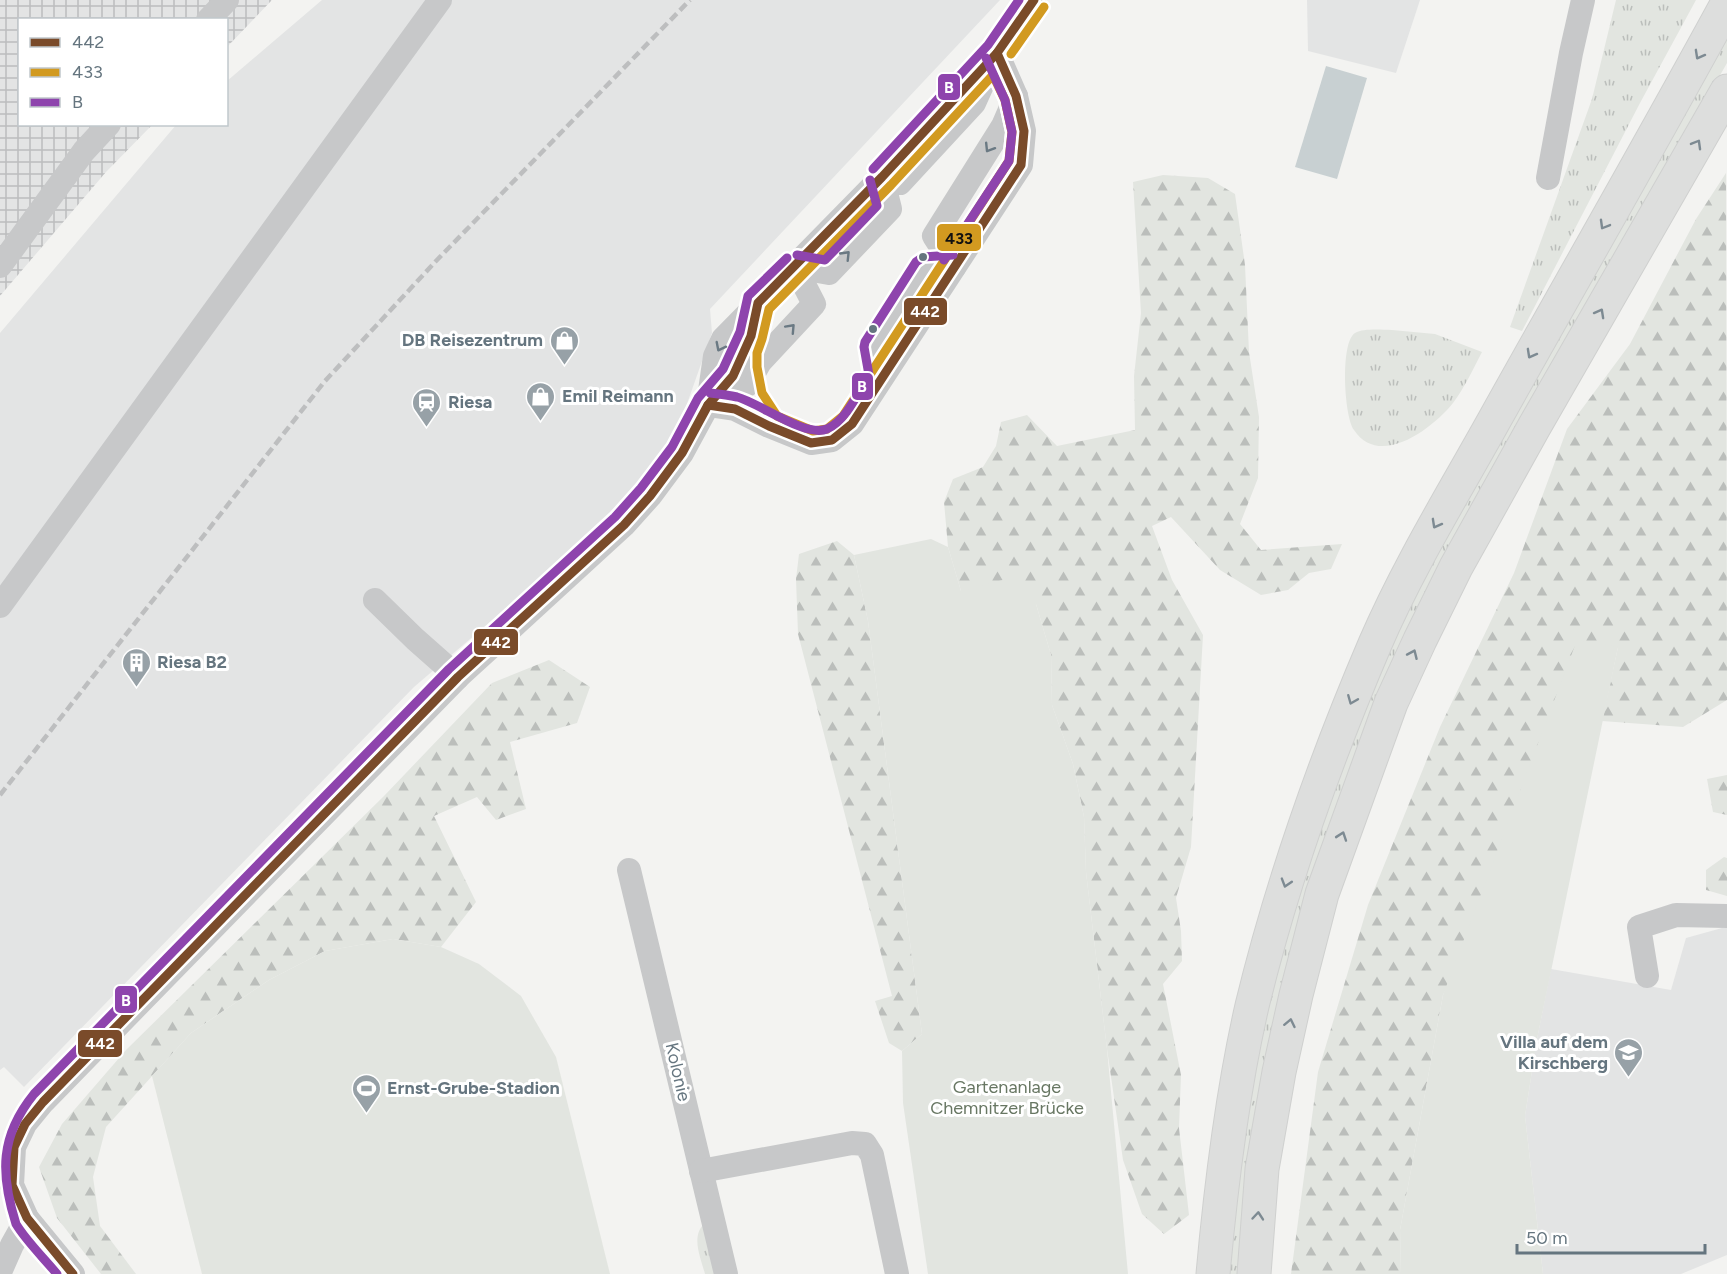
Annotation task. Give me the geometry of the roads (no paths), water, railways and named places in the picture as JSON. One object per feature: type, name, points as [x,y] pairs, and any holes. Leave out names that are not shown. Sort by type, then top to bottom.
[{"type":"highway","points":[[1213,1274],[1233,1110],[1252,1009],[1271,931],[1320,779],[1376,641],[1413,566],[1727,4]]},
{"type":"highway","points":[[1254,1274],[1262,1169],[1279,1072],[1296,995],[1322,894],[1391,703],[1456,567],[1727,91]]},
{"type":"street","points":[[210,18],[227,0]]},
{"type":"street","points":[[0,606],[440,0]]},
{"type":"street","points":[[708,405],[716,356],[723,339],[882,177],[997,53],[1034,0]]},
{"type":"street","points":[[1548,178],[1583,0]]},
{"type":"street","points":[[708,405],[735,409],[811,443],[832,440],[852,424],[1021,165],[1024,131],[1016,96],[997,53]]},
{"type":"street","points":[[954,267],[934,236],[1003,126],[1016,96]]},
{"type":"street","points":[[0,266],[84,151],[107,126]]},
{"type":"street","points":[[73,1274],[27,1218],[12,1185],[14,1147],[25,1124],[43,1102],[458,677],[624,525],[682,453],[708,405],[757,351],[813,304],[795,267]]},
{"type":"street","points":[[758,303],[751,336],[757,351],[747,385],[769,426]]},
{"type":"street","points":[[375,600],[458,677]]},
{"type":"street","name":"Kolonie","points":[[629,870],[726,1274]]},
{"type":"street","points":[[1647,976],[1639,927],[1676,915],[1727,916]]},
{"type":"street","points":[[701,1171],[852,1143],[865,1144],[872,1155],[897,1274]]},
{"type":"street","points":[[0,1272],[27,1218]]},
{"type":"railway","points":[[0,795],[325,381],[436,261],[690,0]]},
{"type":"place","name":"DB Reisezentrum","points":[[564,366]]},
{"type":"place","name":"Emil Reimann","points":[[541,422]]},
{"type":"place","name":"Riesa","points":[[427,428]]},
{"type":"place","name":"Riesa B2","points":[[136,688]]},
{"type":"place","name":"Villa auf dem Kirschberg","points":[[1629,1078]]},
{"type":"place","name":"Ernst-Grube-Stadion","points":[[366,1114]]},
{"type":"park label","name":"Gartenanlage Chemnitzer Brücke","points":[[1007,1097]]}]
